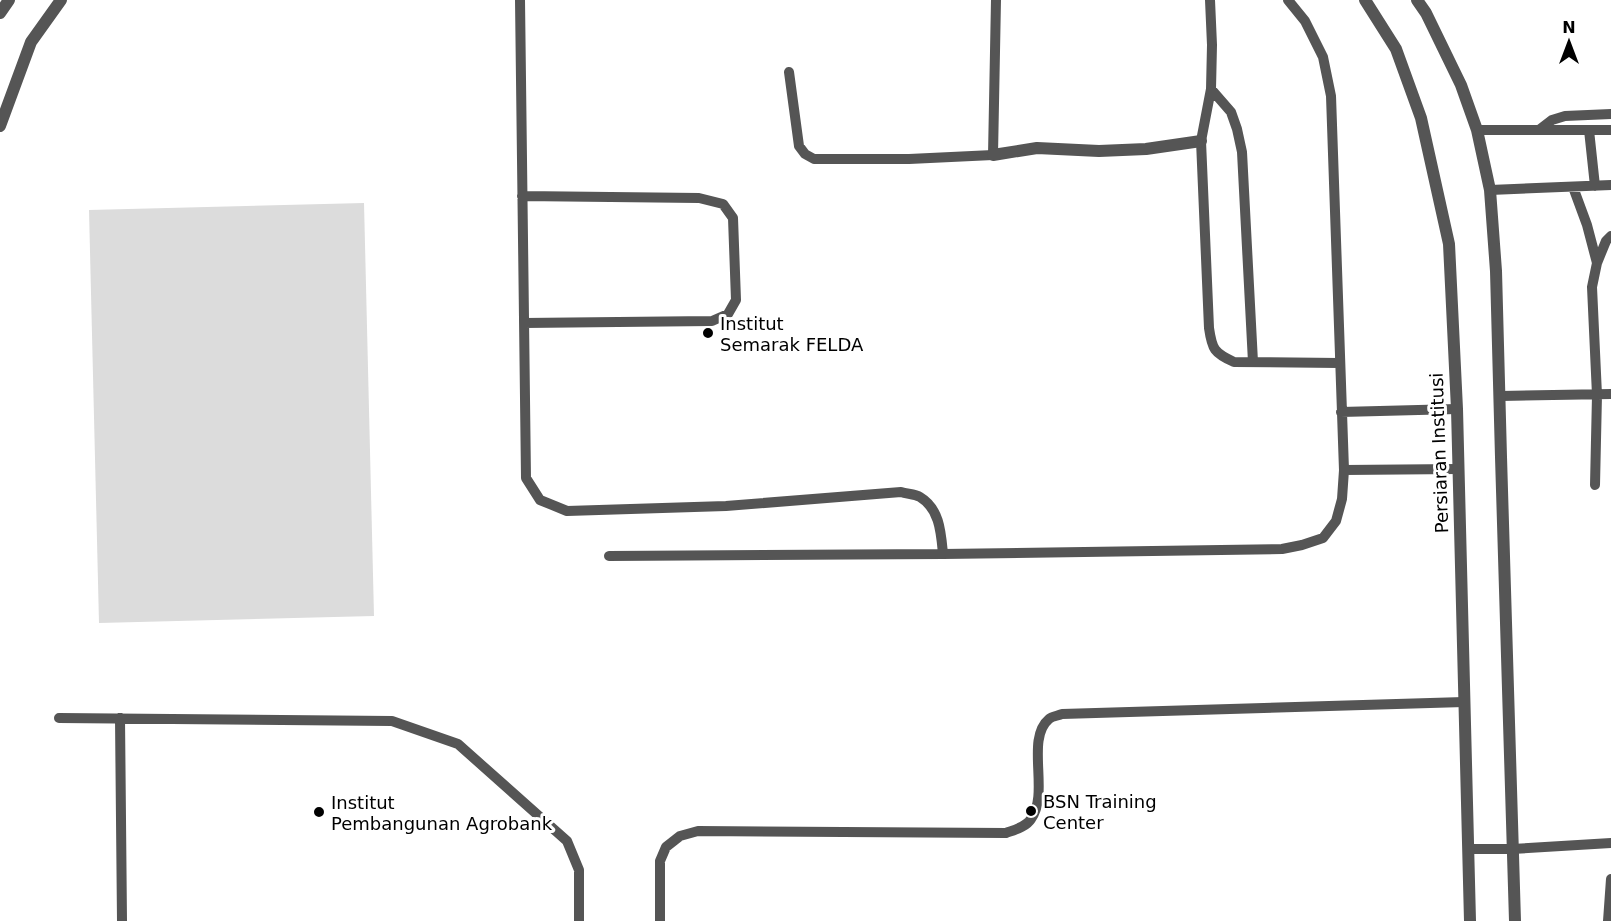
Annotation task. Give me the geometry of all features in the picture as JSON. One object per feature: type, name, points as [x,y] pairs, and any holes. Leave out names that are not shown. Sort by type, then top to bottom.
[{"type":"street","points":[[0,13],[9,0]]},
{"type":"street","points":[[0,126],[31,42],[61,0]]},
{"type":"street","name":"Persiaran Institusi","points":[[1365,0],[1396,49],[1421,118],[1449,244],[1457,409],[1470,921]]},
{"type":"street","points":[[1417,0],[1426,13],[1461,85],[1477,130],[1491,190],[1501,396],[1515,921]]},
{"type":"street","points":[[993,155],[1037,148],[1098,151],[1146,149],[1201,141]]},
{"type":"lane","points":[[520,0],[525,478],[540,500],[567,511],[726,506],[902,492],[920,496],[934,511],[941,531],[943,554]]},
{"type":"lane","points":[[789,72],[799,146],[805,154],[814,159],[909,159],[993,155],[996,0]]},
{"type":"lane","points":[[1210,0],[1211,89],[1201,141],[1211,344],[1220,356],[1234,362],[1339,363]]},
{"type":"lane","points":[[609,556],[1282,549],[1323,538],[1336,521],[1342,499],[1344,470],[1331,96],[1323,57],[1305,21],[1288,0]]},
{"type":"lane","points":[[1211,89],[1231,112],[1238,129],[1242,152],[1253,362]]},
{"type":"lane","points":[[1539,130],[1552,120],[1565,116],[1611,114]]},
{"type":"lane","points":[[1477,130],[1611,130]]},
{"type":"lane","points":[[1589,130],[1595,186]]},
{"type":"lane","points":[[1491,190],[1611,185]]},
{"type":"lane","points":[[1573,187],[1587,225],[1597,263]]},
{"type":"lane","points":[[522,196],[699,198],[723,204],[733,218],[736,300],[728,314],[712,321],[524,323]]},
{"type":"lane","points":[[1595,485],[1597,395],[1592,287],[1597,263],[1606,241],[1611,236]]},
{"type":"lane","points":[[1501,396],[1611,394]]},
{"type":"lane","points":[[1341,412],[1457,409]]},
{"type":"lane","points":[[1344,470],[1458,469]]},
{"type":"lane","points":[[660,921],[660,861],[666,847],[680,836],[698,831],[1006,833],[1019,828],[1030,820],[1037,807],[1038,738],[1042,727],[1050,718],[1062,714],[1464,702]]},
{"type":"lane","points":[[59,718],[392,721],[458,744],[567,841],[579,870],[579,921]]},
{"type":"lane","points":[[120,718],[122,921]]},
{"type":"lane","points":[[1469,849],[1512,849],[1611,843]]},
{"type":"lane","points":[[1608,921],[1611,879]]},
{"type":"shaded area","points":[[364,203],[374,616],[99,623],[89,210]]},
{"type":"place","name":"Institut Semarak FELDA","points":[[708,333]]},
{"type":"place","name":"BSN Training Center","points":[[1031,811]]},
{"type":"place","name":"Institut Pembangunan Agrobank","points":[[319,812]]}]
